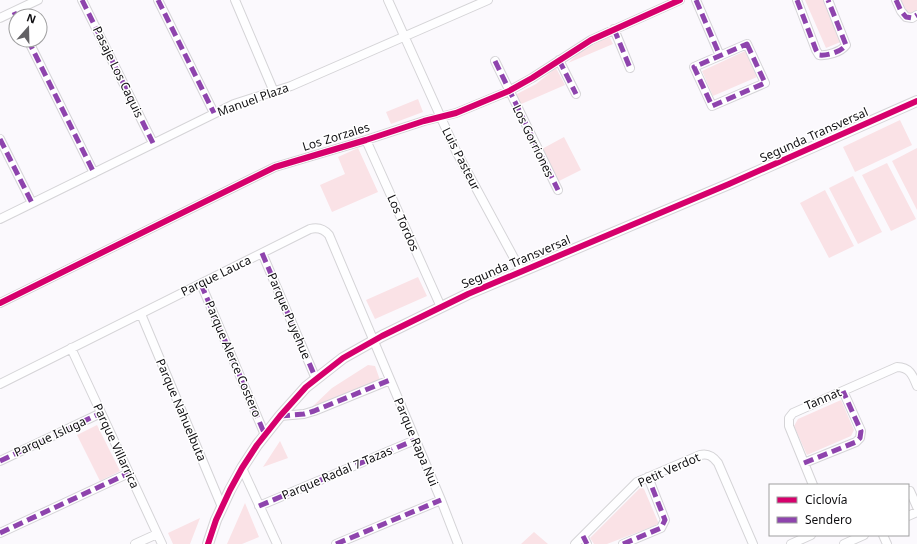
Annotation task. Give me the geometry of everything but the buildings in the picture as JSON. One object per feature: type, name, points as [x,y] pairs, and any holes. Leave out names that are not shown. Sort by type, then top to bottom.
[{"type":"street","points":[[25,8],[38,0]]},
{"type":"street","name":"Pasaje Los Caquis","points":[[82,0],[153,143]]},
{"type":"street","points":[[158,0],[214,113]]},
{"type":"street","points":[[235,0],[274,92]]},
{"type":"street","name":"Luis Pasteur","points":[[388,0],[459,157],[521,271]]},
{"type":"street","name":"Manuel Plaza","points":[[0,219],[214,113],[246,99],[274,92],[307,80],[488,0]]},
{"type":"street","name":"Los Zorzales","points":[[0,303],[266,171],[287,163],[366,140],[440,116],[456,113],[509,91],[591,40],[680,0]]},
{"type":"street","points":[[696,0],[720,56]]},
{"type":"street","points":[[797,0],[816,50],[819,54],[825,56],[843,49],[846,45],[828,0]]},
{"type":"street","points":[[896,0],[901,11],[906,17],[912,18],[917,15]]},
{"type":"street","points":[[614,29],[630,68]]},
{"type":"street","points":[[747,44],[765,83],[712,106],[694,67],[720,56],[747,44]]},
{"type":"street","points":[[32,48],[94,173]]},
{"type":"street","points":[[560,60],[576,94]]},
{"type":"street","name":"Los Gorriones","points":[[495,61],[558,190]]},
{"type":"street","name":"Segunda Transversal","points":[[208,544],[222,507],[242,468],[265,434],[316,378],[343,358],[374,340],[441,307],[521,271],[729,184],[917,101]]},
{"type":"street","points":[[0,139],[32,203]]},
{"type":"street","name":"Los Tordos","points":[[366,140],[441,307]]},
{"type":"street","name":"Parque Lauca","points":[[0,384],[313,228],[324,230],[329,235],[374,340]]},
{"type":"street","name":"Parque Puyehue","points":[[262,254],[316,378]]},
{"type":"street","name":"Parque Alerce Costero","points":[[201,284],[265,434]]},
{"type":"street","name":"Parque Nahuelbuta","points":[[141,314],[222,507]]},
{"type":"street","name":"Parque Rapa Nui","points":[[374,340],[458,544]]},
{"type":"street","name":"Parque Villarrica","points":[[71,348],[162,544]]},
{"type":"street","name":"Tannat","points":[[814,484],[789,426],[789,418],[795,411],[897,367],[902,367],[910,371],[917,386]]},
{"type":"street","points":[[280,416],[304,414],[314,411],[390,380]]},
{"type":"street","points":[[804,463],[856,442],[860,438],[861,431],[843,391]]},
{"type":"street","name":"Parque Isluga","points":[[0,461],[101,413]]},
{"type":"street","name":"Parque Radal 7 Tazas","points":[[260,506],[415,440]]},
{"type":"street","name":"Petit Verdot","points":[[575,544],[637,482],[704,454],[715,458],[753,544]]},
{"type":"street","points":[[242,468],[277,544]]},
{"type":"street","points":[[0,533],[129,473]]},
{"type":"street","points":[[623,544],[660,528],[664,523],[665,520],[648,477]]},
{"type":"street","points":[[912,491],[917,507]]},
{"type":"street","points":[[336,544],[441,500]]},
{"type":"street","points":[[135,544],[157,534]]},
{"type":"street","points":[[583,536],[587,544]]},
{"type":"street","points":[[791,544],[809,536]]},
{"type":"street","points":[[846,540],[860,536]]},
{"type":"shaded area","points":[[805,0],[826,0],[843,41],[826,48]]},
{"type":"shaded area","points":[[899,0],[917,0],[917,11],[906,16]]},
{"type":"shaded area","points":[[609,36],[613,44],[568,63],[580,52]]},
{"type":"shaded area","points":[[745,51],[757,77],[713,96],[702,71]]},
{"type":"shaded area","points":[[556,68],[565,85],[519,105],[515,95],[536,84]]},
{"type":"shaded area","points":[[418,99],[423,112],[391,124],[386,112]]},
{"type":"shaded area","points":[[900,120],[912,145],[855,172],[843,147]]},
{"type":"shaded area","points":[[564,137],[581,170],[557,182],[540,150]]},
{"type":"shaded area","points":[[358,148],[378,192],[332,212],[320,185],[345,174],[338,157]]},
{"type":"shaded area","points":[[917,148],[917,210],[892,161]]},
{"type":"shaded area","points":[[887,163],[916,219],[891,231],[862,175]]},
{"type":"shaded area","points":[[853,176],[882,232],[858,244],[829,188]]},
{"type":"shaded area","points":[[825,190],[854,246],[829,258],[800,203]]},
{"type":"shaded area","points":[[418,277],[427,296],[375,319],[366,300]]},
{"type":"shaded area","points":[[368,365],[375,366],[380,380],[312,407],[332,388]]},
{"type":"shaded area","points":[[841,400],[854,430],[851,436],[807,455],[794,426],[798,419]]},
{"type":"shaded area","points":[[97,425],[120,471],[100,481],[77,435]]},
{"type":"shaded area","points":[[280,441],[288,458],[263,467]]},
{"type":"shaded area","points":[[641,487],[644,489],[659,524],[607,544],[594,544],[590,538]]},
{"type":"shaded area","points":[[245,503],[259,537],[242,544],[227,544]]},
{"type":"shaded area","points":[[200,518],[190,544],[173,544],[168,533]]},
{"type":"shaded area","points":[[534,532],[548,544],[521,544]]},
{"type":"marked path","points":[[82,0],[153,143]]},
{"type":"marked path","points":[[158,0],[214,113]]},
{"type":"marked path","points":[[696,0],[720,56]]},
{"type":"marked path","points":[[797,0],[819,55],[837,52],[846,45],[828,0]]},
{"type":"marked path","points":[[896,0],[901,11],[906,17],[912,18],[917,15]]},
{"type":"marked path","points":[[614,29],[630,68]]},
{"type":"marked path","points":[[747,44],[765,83],[712,106],[694,67],[747,44]]},
{"type":"marked path","points":[[32,48],[94,173]]},
{"type":"marked path","points":[[559,60],[576,94]]},
{"type":"marked path","points":[[495,61],[558,190]]},
{"type":"marked path","points":[[0,139],[32,203]]},
{"type":"marked path","points":[[262,253],[316,379]]},
{"type":"marked path","points":[[201,284],[265,435]]},
{"type":"marked path","points":[[280,416],[304,414],[314,411],[390,380]]},
{"type":"marked path","points":[[804,463],[856,442],[860,438],[861,431],[843,391]]},
{"type":"marked path","points":[[0,461],[101,413]]},
{"type":"marked path","points":[[259,506],[415,440]]},
{"type":"marked path","points":[[0,533],[129,473]]},
{"type":"marked path","points":[[623,544],[661,528],[665,520],[648,477]]},
{"type":"marked path","points":[[336,544],[441,500]]},
{"type":"marked path","points":[[583,536],[587,544]]},
{"type":"cycle path","points":[[0,303],[275,167],[424,121],[456,113],[509,91],[591,40],[680,0]]},
{"type":"cycle path","points":[[208,544],[216,520],[230,490],[257,445],[306,387],[343,358],[382,336],[468,294],[729,184],[917,101]]}]
